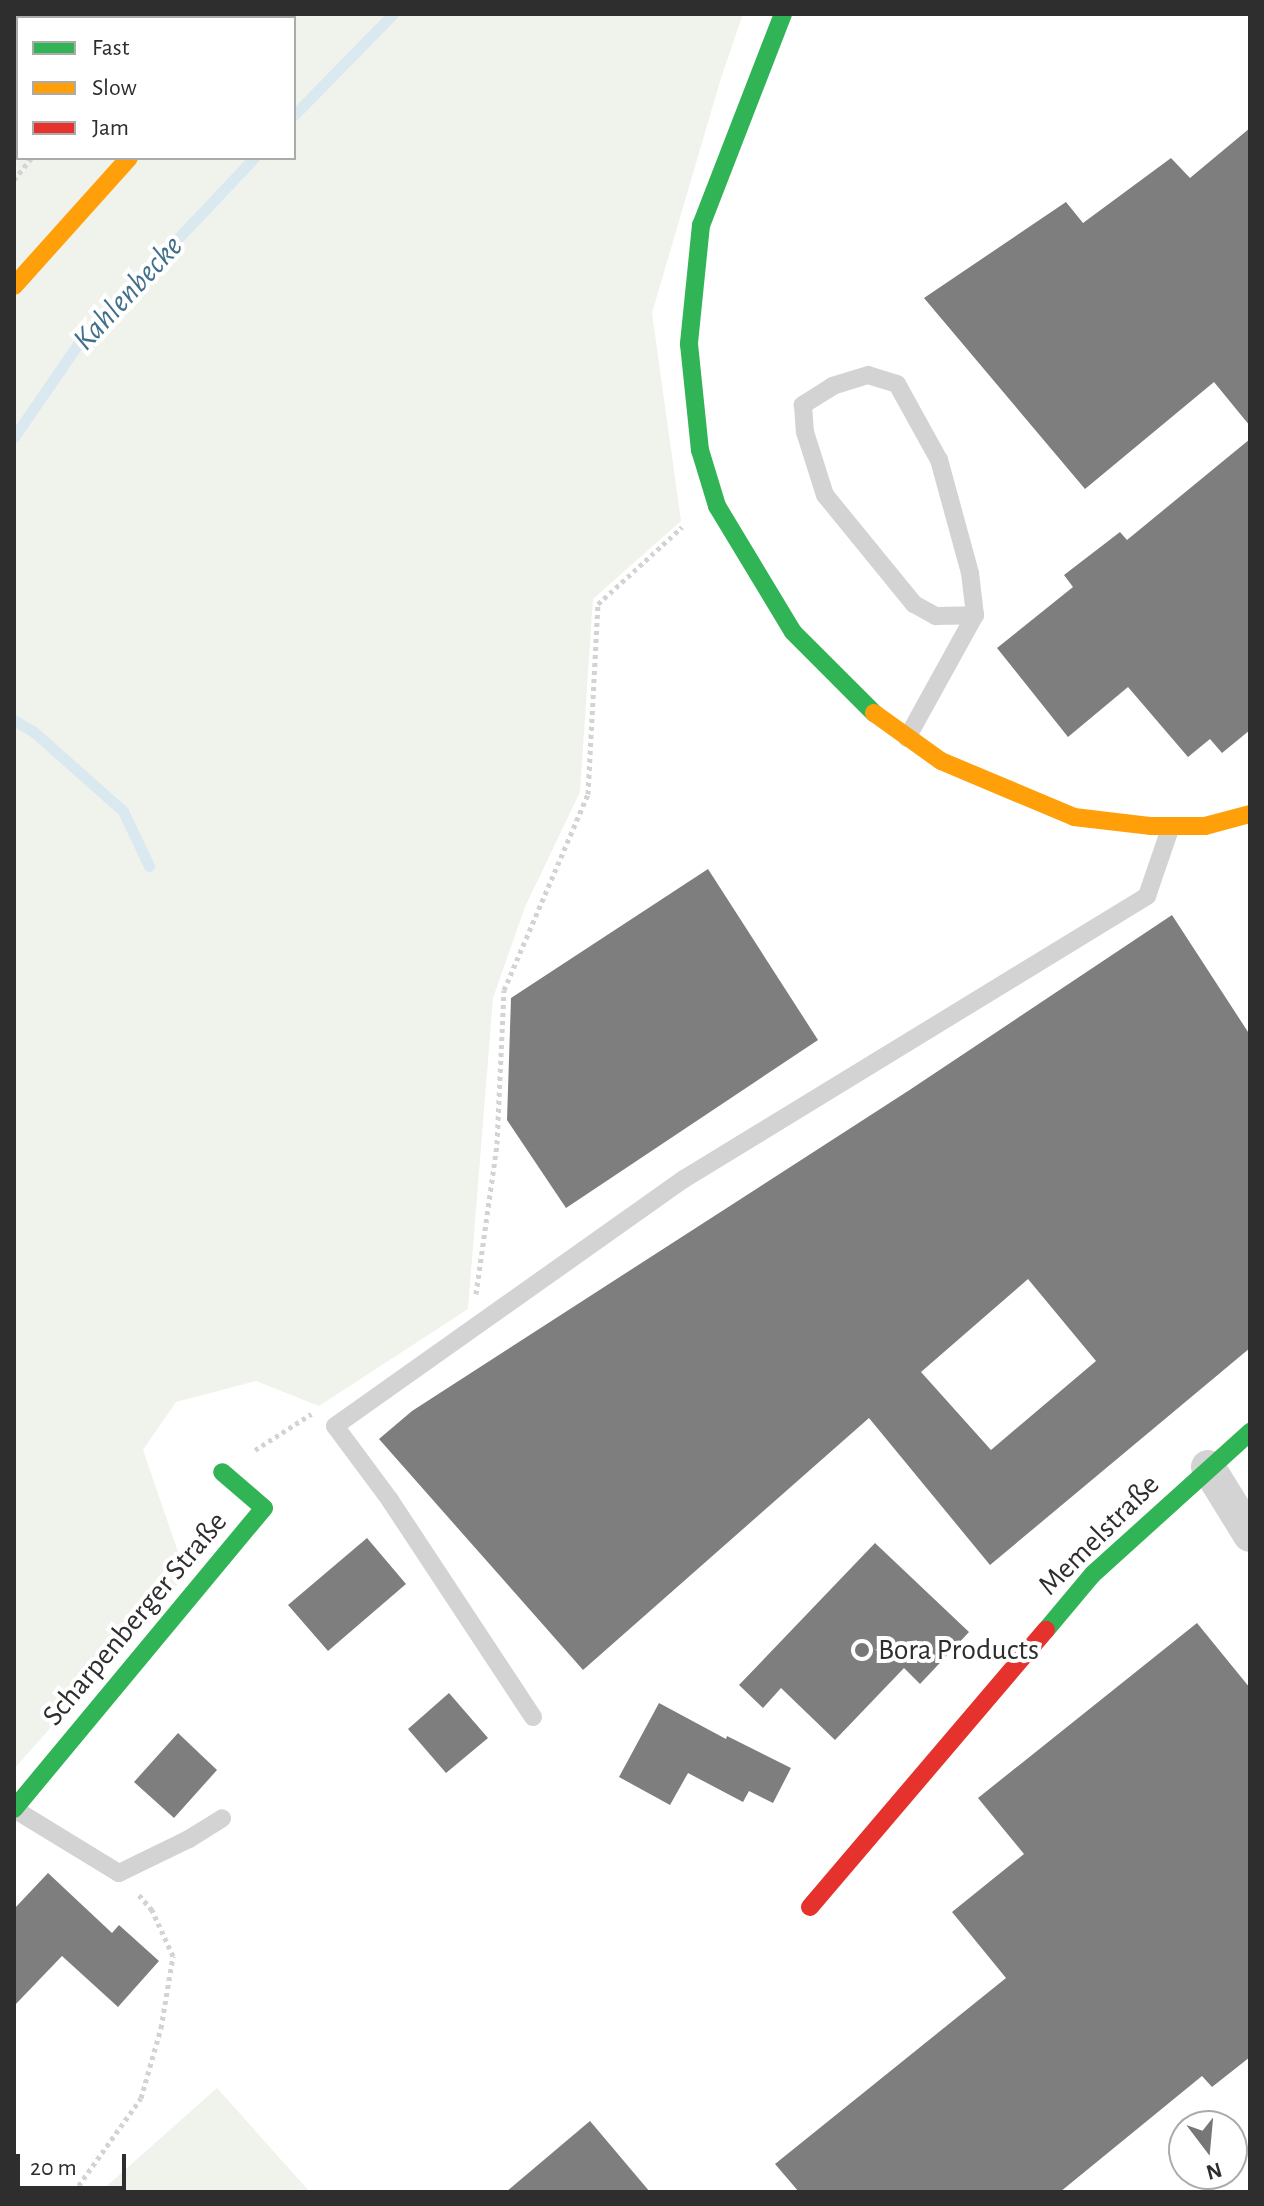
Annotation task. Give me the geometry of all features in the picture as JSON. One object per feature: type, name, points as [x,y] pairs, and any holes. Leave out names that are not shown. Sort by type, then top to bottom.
[{"type":"street","points":[[783,14],[701,225],[689,344],[700,450],[717,506],[753,571],[793,632],[855,695],[907,738],[941,761],[1074,817],[1205,826],[1250,814]]},
{"type":"street","points":[[14,286],[127,160]]},
{"type":"street","name":"Memelstraße","points":[[810,1907],[1093,1574],[1250,1432]]},
{"type":"street","points":[[1208,1467],[1250,1535]]},
{"type":"street","name":"Scharpenberger Straße","points":[[14,1809],[264,1508],[222,1472]]},
{"type":"lane","points":[[907,738],[975,615],[970,573],[939,460],[897,384],[868,375],[833,386],[803,405],[805,432],[825,495],[914,604],[936,616],[975,615]]},
{"type":"lane","points":[[533,1717],[390,1500],[335,1426],[684,1179],[1147,896],[1171,826]]},
{"type":"lane","points":[[14,1809],[119,1873],[189,1839],[222,1818]]},
{"type":"path","points":[[14,180],[29,160]]},
{"type":"path","points":[[474,1309],[497,1144],[504,990],[588,794],[598,604],[687,522],[717,506]]},
{"type":"path","points":[[222,1472],[315,1412]]},
{"type":"path","points":[[74,2192],[141,2098],[161,2028],[173,1956],[152,1910],[119,1873]]},
{"type":"shaded area","points":[[14,14],[743,14],[721,78],[652,313],[681,521],[593,599],[580,792],[525,907],[493,998],[468,1309],[319,1406],[256,1381],[176,1402],[143,1450],[186,1575],[14,1769]]},
{"type":"shaded area","points":[[217,2088],[310,2192],[100,2192]]},
{"type":"building","points":[[1250,128],[1250,426],[1214,382],[1085,489],[924,298],[1066,202],[1083,223],[1171,158],[1190,178]]},
{"type":"building","points":[[1250,439],[1250,730],[1222,753],[1210,739],[1188,757],[1128,687],[1068,737],[997,648],[1073,587],[1064,575],[1120,532],[1127,540]]},
{"type":"building","points":[[708,869],[818,1040],[566,1208],[507,1120],[511,998]]},
{"type":"building","points":[[1172,915],[1250,1035],[1250,1348],[990,1565],[869,1418],[583,1670],[379,1439],[412,1411],[908,1091]],"holes":[[[1028,1279],[1096,1361],[991,1450],[921,1372]]]},
{"type":"building","points":[[367,1538],[406,1584],[328,1651],[288,1605]]},
{"type":"building","name":"Bora Products","points":[[875,1543],[969,1632],[920,1684],[904,1668],[835,1740],[781,1688],[763,1708],[739,1685]]},
{"type":"building","points":[[1197,1623],[1250,1688],[1250,2057],[1212,2087],[1202,2076],[1060,2192],[799,2192],[775,2164],[1006,1978],[952,1912],[1024,1854],[978,1798]]},
{"type":"building","points":[[449,1693],[488,1738],[446,1773],[408,1729]]},
{"type":"building","points":[[659,1703],[726,1739],[727,1736],[791,1768],[773,1803],[749,1791],[743,1802],[688,1773],[670,1805],[619,1777]]},
{"type":"building","points":[[178,1733],[217,1770],[174,1818],[134,1782]]},
{"type":"building","points":[[48,1873],[112,1933],[119,1925],[159,1961],[118,2007],[62,1956],[14,2006],[14,1909]]},
{"type":"building","points":[[590,2121],[650,2192],[506,2192]]},
{"type":"waterway","name":"Kahlenbecke","points":[[296,113],[393,14]]},
{"type":"waterway","name":"Kahlenbecke","points":[[14,437],[78,344],[252,160]]},
{"type":"waterway","points":[[14,720],[34,732],[123,811],[149,866]]},
{"type":"traffic: fast","points":[[783,14],[701,225],[689,344],[700,450],[717,506],[793,632],[874,713]]},
{"type":"traffic: fast","points":[[1046,1630],[1093,1574],[1250,1432]]},
{"type":"traffic: fast","points":[[14,1809],[264,1508],[222,1472]]},
{"type":"traffic: slow","points":[[14,286],[127,160]]},
{"type":"traffic: slow","points":[[874,713],[941,761],[1074,817],[1151,826],[1205,826],[1250,814]]},
{"type":"traffic: jam","points":[[810,1907],[1046,1630]]},
{"type":"place","name":"Bora Products","points":[[862,1650]]}]
